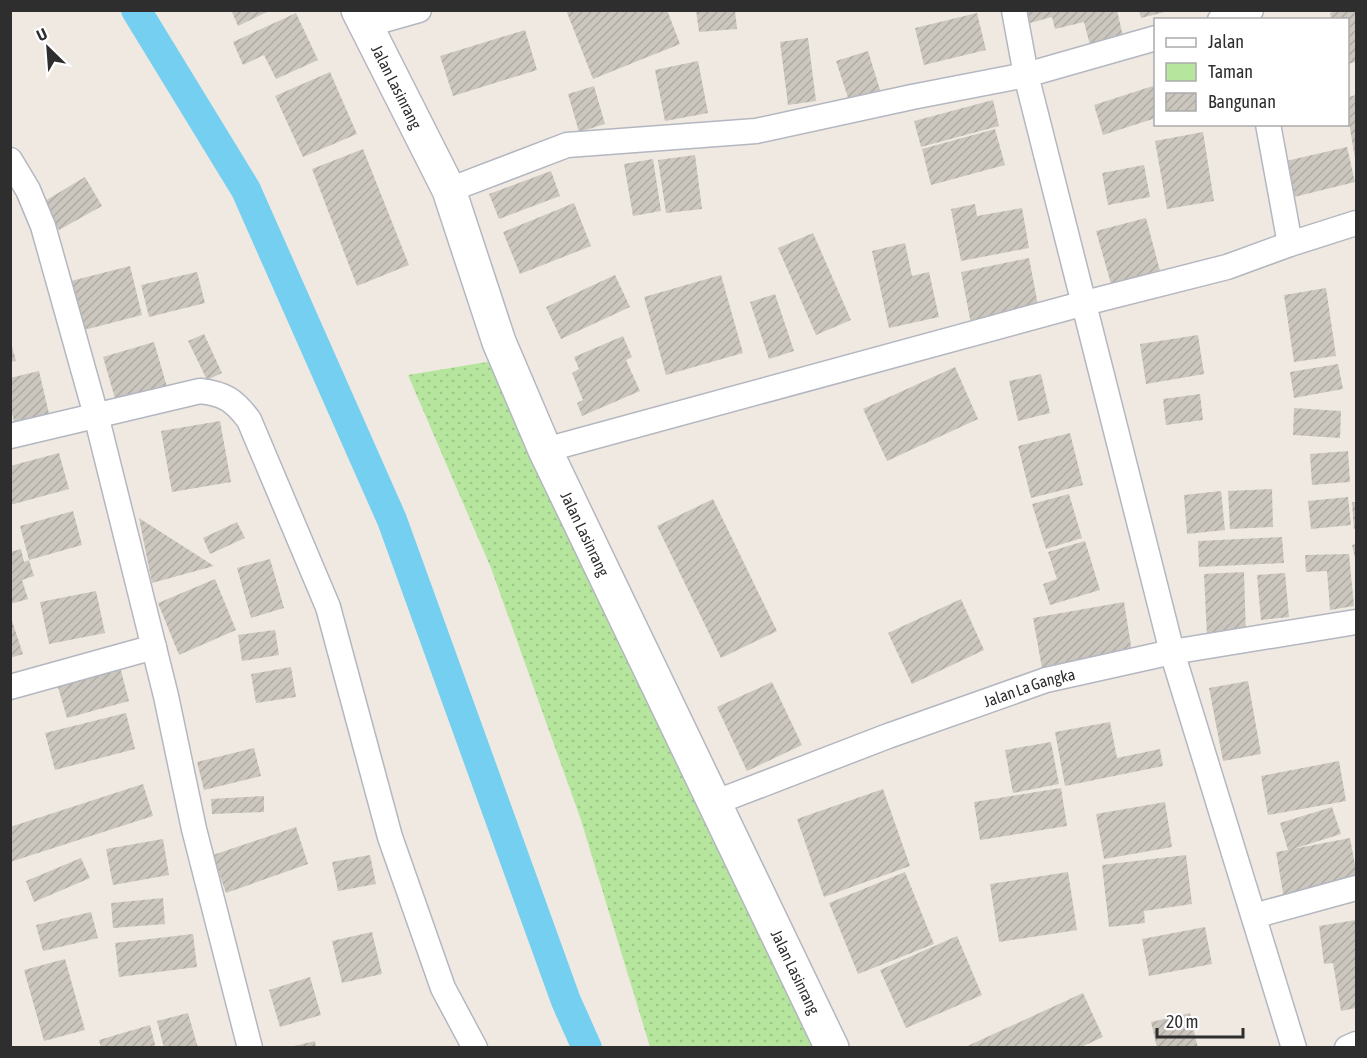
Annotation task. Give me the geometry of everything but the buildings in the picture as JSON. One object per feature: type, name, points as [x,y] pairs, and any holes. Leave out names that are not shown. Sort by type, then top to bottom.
[{"type":"street","points":[[362,18],[419,10]]},
{"type":"street","points":[[1014,10],[1026,75],[1172,652],[1294,1047]]},
{"type":"street","points":[[1228,18],[1247,13]]},
{"type":"street","name":"Jalan Lasinrang","points":[[362,18],[449,190],[499,342],[544,450],[832,1047]]},
{"type":"street","points":[[449,190],[567,145],[650,137],[756,131],[1026,75],[1154,38]]},
{"type":"street","points":[[1268,126],[1290,244]]},
{"type":"street","points":[[10,160],[28,190],[43,226],[96,416],[154,647],[194,829],[250,1047]]},
{"type":"street","points":[[544,450],[1085,303],[1227,267],[1356,223]]},
{"type":"street","points":[[10,436],[200,392],[214,393],[232,400],[249,420],[328,607],[390,837],[443,988],[476,1047]]},
{"type":"street","name":"Jalan La Gangka","points":[[714,802],[888,736],[1046,680],[1172,652],[1356,622]]},
{"type":"street","points":[[10,687],[154,647]]},
{"type":"street","points":[[1254,916],[1356,888]]},
{"type":"street","points":[[1347,1047],[1356,1044]]},
{"type":"green space","points":[[523,356],[557,440],[841,1047],[650,1047],[581,820],[491,568],[408,375]]},
{"type":"waterway","points":[[136,10],[246,190],[392,520],[566,1001],[587,1048]]}]
